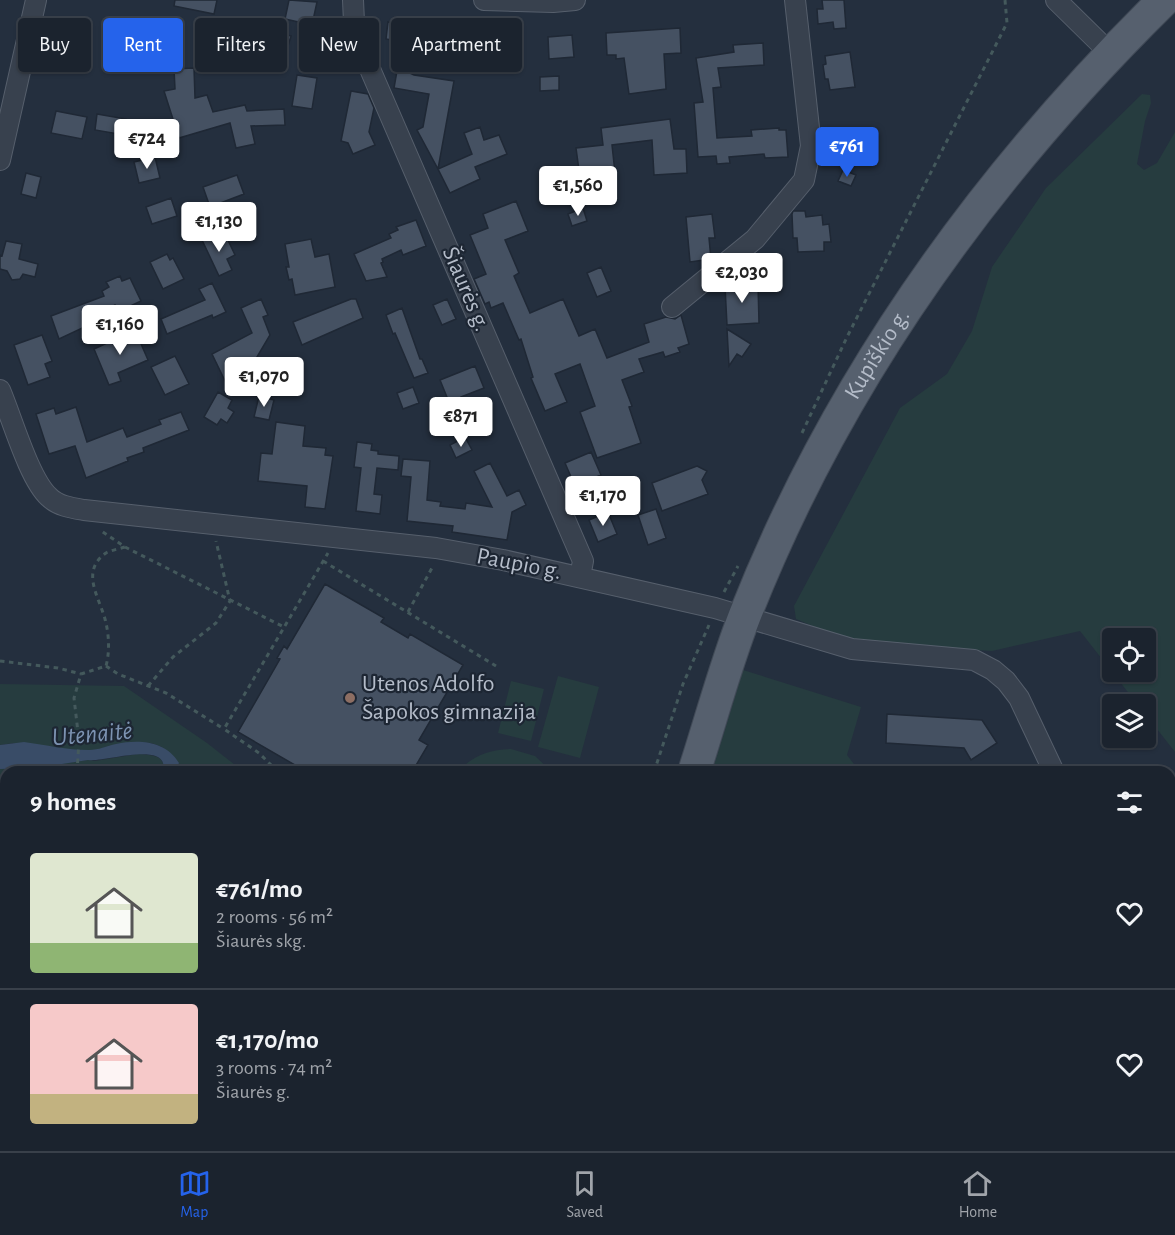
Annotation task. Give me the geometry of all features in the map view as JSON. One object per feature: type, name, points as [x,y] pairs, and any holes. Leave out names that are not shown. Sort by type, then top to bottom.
[{"type":"main road","name":"Kupiškio g.","points":[[695,766],[730,612],[780,533],[843,407],[884,339],[964,226],[1022,152],[1110,53],[1164,0]]},
{"type":"street","points":[[0,160],[36,0]]},
{"type":"street","name":"Šiaurės g.","points":[[353,0],[357,39],[583,561],[580,577]]},
{"type":"street","points":[[484,0],[575,0]]},
{"type":"street","points":[[672,307],[755,239],[804,180],[811,146],[795,0]]},
{"type":"street","points":[[1056,0],[1110,53]]},
{"type":"street","name":"Paupio g.","points":[[0,390],[33,474],[41,488],[58,503],[84,510],[435,548],[503,560],[730,612],[852,649],[974,660],[993,670],[1006,681],[1019,698],[1051,766]]},
{"type":"path","points":[[801,434],[1007,23],[1005,0]]},
{"type":"path","points":[[98,529],[124,547],[284,627]]},
{"type":"path","points":[[148,686],[173,657],[216,623],[230,602],[216,539]]},
{"type":"path","points":[[106,666],[110,653],[105,620],[92,574],[106,554],[124,547]]},
{"type":"path","points":[[224,729],[328,552]]},
{"type":"path","points":[[323,561],[496,666]]},
{"type":"path","points":[[408,612],[435,564]]},
{"type":"path","points":[[656,766],[684,684],[730,612],[740,564]]},
{"type":"path","points":[[0,661],[58,668],[81,674],[106,666]]},
{"type":"path","points":[[106,666],[118,674],[166,693],[224,729],[259,753],[273,766]]},
{"type":"path","points":[[77,766],[79,741],[74,698],[81,674]]},
{"type":"green space","points":[[1142,94],[1150,95],[1151,103],[1145,121],[1137,164],[1144,170],[1157,163],[1175,132],[1175,752],[1156,728],[1156,694],[1129,694],[1120,682],[1156,682],[1156,628],[1102,628],[1102,659],[1080,631],[992,651],[887,645],[861,646],[796,619],[794,606],[900,408],[947,374],[972,331],[992,267],[1046,188]]},
{"type":"green space","points":[[743,670],[861,707],[847,755],[855,766],[714,766]]},
{"type":"green space","points":[[558,676],[599,687],[580,758],[538,747]]},
{"type":"green space","points":[[511,681],[544,689],[531,741],[498,733]]},
{"type":"green space","points":[[0,684],[124,686],[236,766],[176,766],[167,751],[161,747],[141,742],[81,751],[23,743],[0,745]]},
{"type":"green space","points":[[511,749],[535,756],[546,766],[464,766],[481,755]]},
{"type":"green space","points":[[138,754],[157,757],[164,766],[43,766]]},
{"type":"water","points":[[24,742],[89,750],[125,742],[143,742],[167,750],[179,763],[177,766],[163,766],[163,762],[157,757],[147,754],[49,766],[0,766],[0,745]]},
{"type":"building","points":[[175,0],[217,0],[214,14],[174,6]]},
{"type":"building","points":[[289,0],[317,2],[314,18],[299,18],[299,22],[285,18]]},
{"type":"building","points":[[822,0],[844,0],[846,28],[834,29],[833,22],[818,24],[817,9],[823,9]]},
{"type":"building","points":[[388,22],[391,23],[391,40],[386,39]]},
{"type":"building","points":[[680,28],[681,53],[664,54],[666,89],[629,94],[624,58],[616,59],[616,55],[607,55],[606,33]]},
{"type":"building","points":[[287,35],[291,36],[287,49]]},
{"type":"building","points":[[572,35],[574,57],[549,59],[548,37]]},
{"type":"building","points":[[763,43],[764,65],[718,68],[721,87],[713,88],[717,138],[752,136],[751,130],[779,128],[779,130],[786,130],[788,157],[765,158],[764,154],[729,157],[730,163],[717,164],[716,156],[698,157],[694,103],[703,102],[696,58],[734,52],[733,45]]},
{"type":"building","points":[[850,52],[855,87],[830,90],[828,79],[825,79],[823,65],[826,64],[825,56]]},
{"type":"building","points":[[194,68],[195,98],[207,95],[213,112],[245,105],[247,111],[284,109],[285,125],[251,126],[255,144],[236,148],[230,123],[179,138],[164,91],[175,89],[174,72],[183,72],[183,69]]},
{"type":"building","points":[[397,72],[410,72],[414,75],[454,81],[438,169],[417,130],[423,127],[429,94],[394,88]]},
{"type":"building","points":[[297,75],[317,78],[312,109],[292,106]]},
{"type":"building","points":[[559,76],[559,90],[540,91],[540,77]]},
{"type":"building","points":[[351,91],[368,94],[374,108],[369,132],[375,145],[353,154],[348,143],[341,141]]},
{"type":"building","points":[[56,111],[87,117],[82,139],[51,133]]},
{"type":"building","points":[[97,114],[126,119],[124,135],[95,130]]},
{"type":"building","points":[[670,119],[674,149],[686,149],[687,173],[654,175],[652,140],[612,145],[616,182],[581,185],[576,148],[603,145],[601,128]]},
{"type":"building","points":[[480,127],[484,140],[499,135],[507,154],[475,167],[480,179],[450,193],[438,169],[472,154],[464,133]]},
{"type":"building","points":[[155,157],[160,178],[139,183],[134,162]]},
{"type":"building","points":[[843,170],[856,175],[851,186],[838,181]]},
{"type":"building","points":[[26,173],[41,177],[36,198],[21,194]]},
{"type":"building","points":[[237,175],[244,194],[210,207],[203,187]]},
{"type":"building","points":[[171,198],[177,216],[152,224],[146,207]]},
{"type":"building","points":[[516,201],[528,231],[505,240],[519,273],[514,276],[530,313],[563,299],[579,336],[595,329],[607,358],[649,342],[644,324],[666,317],[675,319],[681,315],[689,344],[678,348],[680,352],[665,357],[663,352],[639,359],[644,372],[622,380],[632,406],[629,407],[641,443],[597,458],[580,412],[595,406],[580,364],[555,374],[567,402],[545,411],[531,378],[533,377],[521,339],[519,340],[503,303],[491,308],[489,302],[485,304],[474,279],[486,274],[470,235],[488,228],[483,214]]},
{"type":"building","points":[[583,208],[587,221],[572,226],[568,214]]},
{"type":"building","points":[[793,211],[805,211],[806,217],[822,215],[823,225],[829,224],[831,242],[824,242],[824,251],[798,252],[797,238],[793,238]]},
{"type":"building","points":[[712,214],[715,238],[709,238],[711,259],[690,262],[686,217]]},
{"type":"building","points":[[416,220],[426,246],[403,255],[401,250],[382,259],[381,263],[387,277],[366,281],[354,254],[391,238],[389,234],[398,230],[396,227]]},
{"type":"building","points":[[216,234],[219,240],[226,236],[235,255],[227,259],[232,270],[219,276],[202,240]]},
{"type":"building","points":[[311,239],[315,257],[329,254],[335,287],[295,295],[292,279],[289,280],[286,267],[289,267],[285,244]]},
{"type":"building","points":[[6,241],[22,244],[19,259],[38,264],[35,277],[23,274],[20,279],[12,280],[7,271],[0,269],[0,255],[2,256]]},
{"type":"building","points":[[167,254],[170,260],[173,258],[184,279],[163,289],[150,262]]},
{"type":"building","points":[[601,267],[611,291],[597,297],[587,273]]},
{"type":"building","points":[[120,276],[122,281],[130,278],[141,301],[118,312],[115,305],[88,318],[91,324],[59,339],[51,316],[104,296],[102,291],[109,287],[106,282]]},
{"type":"building","points":[[212,283],[226,312],[213,318],[212,315],[167,334],[161,319],[205,300],[199,289]]},
{"type":"building","points":[[758,284],[759,323],[727,325],[725,286]]},
{"type":"building","points":[[261,299],[268,315],[263,317],[270,335],[251,367],[237,373],[240,379],[227,385],[212,354],[252,333],[241,308]]},
{"type":"building","points":[[356,299],[363,318],[302,345],[293,322]]},
{"type":"building","points":[[447,299],[456,319],[442,325],[433,305]]},
{"type":"building","points":[[402,308],[420,359],[428,373],[414,378],[386,315]]},
{"type":"building","points":[[727,329],[751,344],[742,357],[737,354],[729,366]]},
{"type":"building","points":[[135,330],[148,360],[118,373],[121,381],[109,385],[94,349]]},
{"type":"building","points":[[42,335],[52,361],[45,364],[50,377],[28,385],[14,345]]},
{"type":"building","points":[[175,356],[189,384],[165,395],[151,367]]},
{"type":"building","points":[[475,366],[484,388],[461,397],[467,413],[439,423],[431,409],[449,402],[440,380]]},
{"type":"building","points":[[413,387],[419,403],[403,409],[397,393]]},
{"type":"building","points":[[218,392],[232,400],[228,408],[234,412],[227,423],[221,419],[217,425],[204,417]]},
{"type":"building","points":[[259,396],[274,400],[269,420],[254,417]]},
{"type":"building","points":[[76,407],[87,442],[123,428],[127,437],[161,424],[159,420],[181,412],[189,430],[143,448],[144,452],[127,458],[128,461],[86,478],[75,446],[49,454],[36,414],[54,408],[56,414]]},
{"type":"building","points":[[276,422],[305,426],[303,446],[326,448],[325,455],[333,456],[325,509],[305,507],[307,486],[258,481],[261,453],[272,454]]},
{"type":"building","points":[[465,437],[472,450],[456,458],[450,445]]},
{"type":"building","points":[[357,442],[372,444],[371,450],[378,451],[378,454],[399,456],[398,470],[377,468],[374,494],[382,495],[380,514],[356,511],[361,468],[354,467]]},
{"type":"building","points":[[591,452],[601,475],[575,486],[565,463]]},
{"type":"building","points":[[403,459],[430,461],[427,500],[441,502],[440,506],[465,509],[466,503],[492,507],[474,471],[490,463],[507,496],[519,490],[526,505],[512,512],[507,540],[452,532],[453,526],[407,521],[411,477],[401,476]]},
{"type":"building","points":[[697,466],[707,471],[702,480],[708,494],[662,511],[652,483]]},
{"type":"building","points":[[656,509],[666,538],[648,545],[638,515]]},
{"type":"building","points":[[608,512],[617,534],[598,542],[589,520]]},
{"type":"building","name":"Utenos Adolfo Šapokos gimnazija","points":[[325,584],[384,618],[381,622],[408,638],[410,634],[463,665],[419,740],[428,745],[416,766],[297,766],[238,732],[280,659],[277,658],[284,646],[287,649]]},
{"type":"building","points":[[887,714],[982,720],[997,743],[971,760],[964,748],[886,743]]},
{"type":"place","name":"Utenos Adolfo Šapokos gimnazija","points":[[350,698]]},
{"type":"water label","name":"Utenaitė","points":[[92,734]]}]
